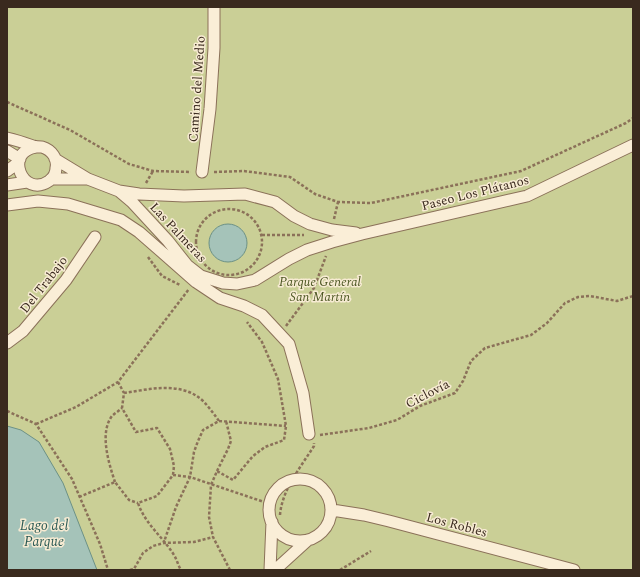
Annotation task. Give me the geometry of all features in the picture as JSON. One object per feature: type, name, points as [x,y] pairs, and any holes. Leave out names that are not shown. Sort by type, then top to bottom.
[{"type":"street","name":"Camino del Medio","points":[[202,172],[210,109],[214,48],[214,7]]},
{"type":"street","points":[[7,138],[48,150],[55,159],[56,170],[51,179],[40,185],[33,184],[22,177],[19,171],[19,161]]},
{"type":"street","name":"Paseo Los Plátanos","points":[[332,242],[526,196],[633,146]]},
{"type":"street","points":[[7,171],[19,161],[24,152],[36,147]]},
{"type":"street","points":[[7,151],[19,161]]},
{"type":"street","name":"Las Palmeras","points":[[55,159],[88,178],[120,191],[139,194],[184,196],[245,194],[275,202],[294,216],[310,224],[332,230],[362,234]]},
{"type":"street","name":"Las Palmeras","points":[[51,179],[88,178]]},
{"type":"street","points":[[7,185],[28,182]]},
{"type":"street","name":"Las Palmeras","points":[[120,191],[138,208],[187,265],[202,276],[223,283],[237,284],[255,280],[307,250],[332,242]]},
{"type":"street","points":[[7,206],[38,201],[68,204],[120,220],[139,232],[196,282],[220,298],[244,306],[262,315],[289,344],[303,393],[312,435]]},
{"type":"street","name":"Del Trabajo","points":[[7,343],[23,331],[66,280],[95,237]]},
{"type":"street","points":[[294,479],[306,479],[318,484],[327,494],[331,502],[332,510],[330,520],[325,529],[317,536],[308,540],[291,540],[283,536],[272,522],[269,513],[273,495],[279,487],[294,479]]},
{"type":"street","name":"Los Robles","points":[[332,510],[364,514],[389,520],[574,570]]},
{"type":"street","points":[[270,570],[272,522]]},
{"type":"street","points":[[275,570],[308,540]]},
{"type":"path","points":[[7,102],[70,130],[129,164],[153,171],[244,171],[290,177],[315,194],[338,202],[371,203],[521,171],[626,124],[633,118]]},
{"type":"path","points":[[332,230],[338,202]]},
{"type":"path","points":[[231,209],[241,211],[251,217],[258,226],[262,235],[262,248],[258,259],[250,268],[229,276],[218,274],[208,268],[201,260],[197,251],[196,240],[198,230],[203,221],[211,214],[220,210],[231,209]]},
{"type":"path","points":[[262,235],[309,235]]},
{"type":"path","points":[[278,333],[286,326],[314,288],[332,242]]},
{"type":"path","points":[[144,251],[162,276],[195,292]]},
{"type":"path","points":[[36,424],[76,407],[118,382],[189,289]]},
{"type":"path","name":"Ciclovía","points":[[312,435],[326,435],[369,428],[397,420],[420,406],[455,393],[464,381],[471,361],[485,348],[531,335],[547,324],[565,303],[578,297],[590,296],[616,301],[633,296]]},
{"type":"path","points":[[217,471],[234,480],[253,456],[266,447],[284,440],[286,426],[278,379],[262,342],[246,320]]},
{"type":"path","points":[[118,382],[124,393],[122,408],[136,432],[157,428],[170,449],[174,466],[173,475],[157,496],[138,503],[129,500],[116,482],[108,462],[106,442],[107,428],[112,417],[122,408]]},
{"type":"path","points":[[124,393],[153,388],[179,388],[203,401],[219,420],[286,426]]},
{"type":"path","points":[[7,411],[36,424],[72,479],[100,544],[108,570]]},
{"type":"path","points":[[164,543],[176,507],[190,478],[194,452],[198,441],[204,430],[219,420]]},
{"type":"path","points":[[226,421],[231,441],[211,485],[209,517],[213,537],[230,570]]},
{"type":"path","points":[[279,532],[282,501],[314,446],[312,435]]},
{"type":"path","points":[[173,475],[190,478],[270,504]]},
{"type":"path","points":[[79,496],[116,482]]},
{"type":"path","points":[[138,503],[141,511],[174,555],[181,570]]},
{"type":"path","points":[[130,570],[134,569],[144,553],[153,546],[164,543],[194,542],[213,537]]},
{"type":"path","points":[[340,570],[371,551]]},
{"type":"green space","name":"Parque General San Martín","points":[[7,7],[633,7],[633,570],[7,570]]},
{"type":"water","points":[[228,224],[238,227],[244,233],[247,243],[244,253],[238,259],[228,262],[218,259],[212,253],[209,243],[212,233],[218,227]]},
{"type":"water","name":"Lago del Parque","points":[[7,426],[21,430],[39,442],[63,483],[97,570],[7,570]]}]
